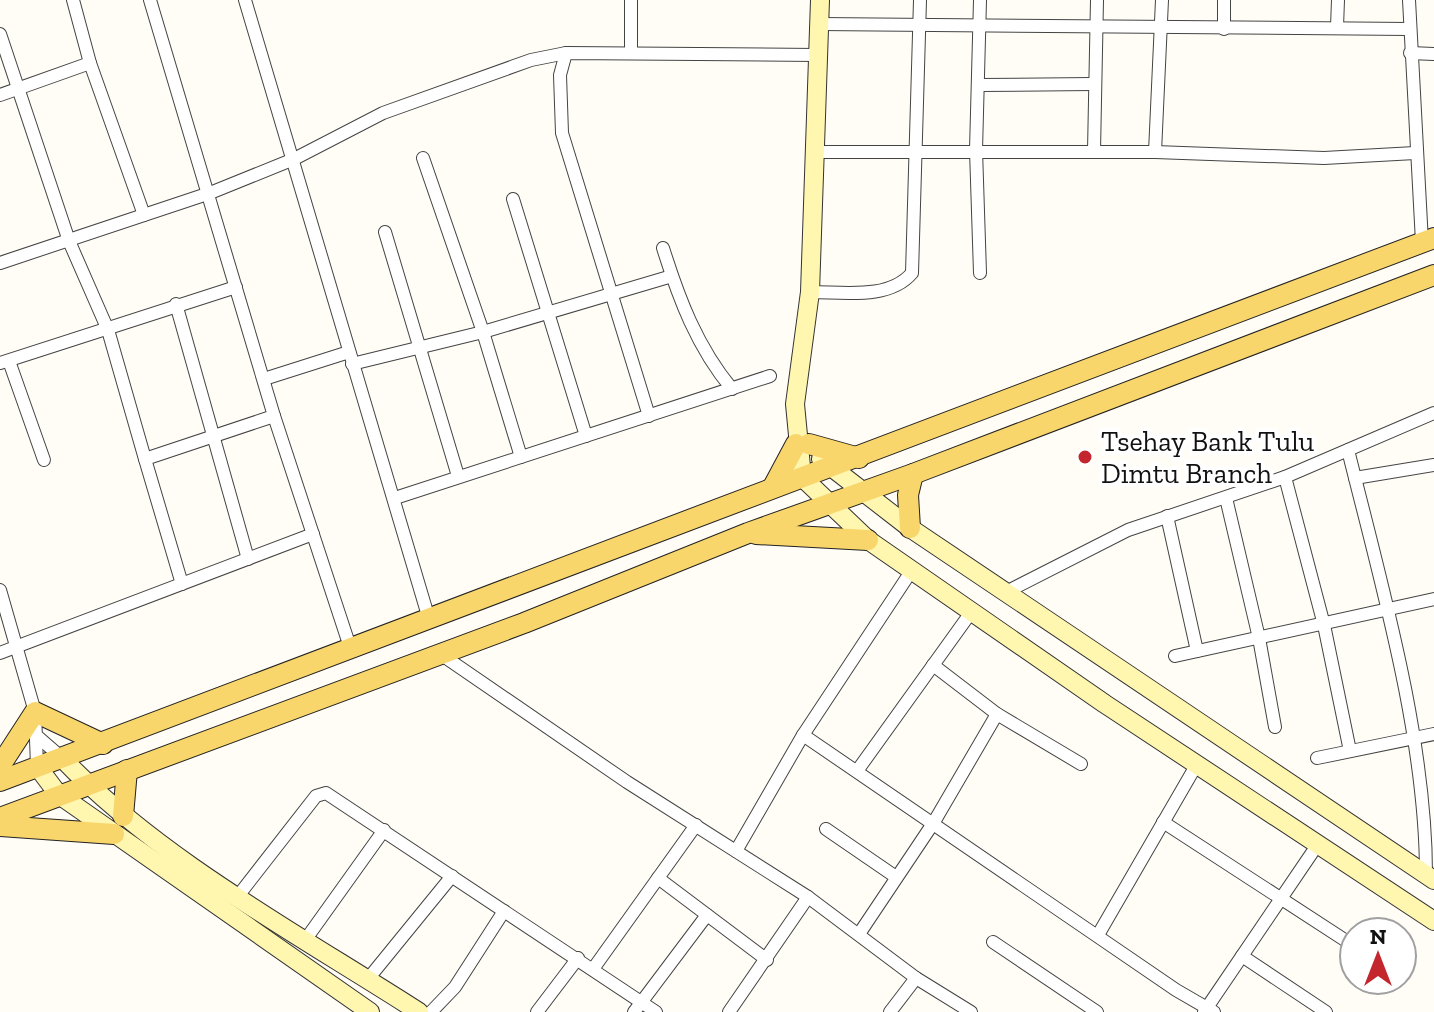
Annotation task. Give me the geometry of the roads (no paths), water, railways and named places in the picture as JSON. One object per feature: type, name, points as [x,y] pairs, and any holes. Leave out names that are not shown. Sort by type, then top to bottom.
[{"type":"main road","points":[[820,0],[810,292],[796,389],[802,477],[868,540],[1434,921]]},
{"type":"main road","points":[[0,781],[1428,240]]},
{"type":"main road","points":[[0,818],[86,783],[524,623],[748,533],[913,474],[1434,275]]},
{"type":"main road","points":[[800,440],[859,458]]},
{"type":"main road","points":[[800,440],[828,467],[910,528],[1430,877]]},
{"type":"main road","points":[[773,487],[800,440]]},
{"type":"main road","points":[[910,528],[908,495],[913,474]]},
{"type":"main road","points":[[748,533],[868,540]]},
{"type":"main road","points":[[0,766],[26,731],[35,712],[103,744]]},
{"type":"main road","points":[[61,757],[123,816],[238,896],[419,1012]]},
{"type":"main road","points":[[37,766],[58,794],[370,1012]]},
{"type":"main road","points":[[123,816],[127,770]]},
{"type":"main road","points":[[0,826],[114,834]]},
{"type":"street","points":[[73,0],[90,63],[144,215]]},
{"type":"street","points":[[150,0],[274,416],[351,650]]},
{"type":"street","points":[[245,0],[429,619]]},
{"type":"street","points":[[631,0],[631,53]]},
{"type":"street","points":[[810,292],[896,289],[912,273],[920,0]]},
{"type":"street","points":[[980,0],[976,150],[980,273]]},
{"type":"street","points":[[1094,151],[1097,0]]},
{"type":"street","points":[[1155,152],[1162,0]]},
{"type":"street","points":[[1224,0],[1224,29]]},
{"type":"street","points":[[1337,27],[1338,0]]},
{"type":"street","points":[[1409,0],[1415,153],[1428,240]]},
{"type":"street","points":[[819,24],[1409,29]]},
{"type":"street","points":[[0,34],[69,241],[108,330],[182,584]]},
{"type":"street","points":[[566,53],[560,75],[562,133],[649,416]]},
{"type":"street","points":[[0,263],[210,193],[294,159],[383,113],[531,60],[566,53],[817,55]]},
{"type":"street","points":[[1410,53],[1434,54]]},
{"type":"street","points":[[0,95],[90,63]]},
{"type":"street","points":[[979,85],[1093,84]]},
{"type":"street","points":[[816,152],[1094,151],[1324,158],[1415,153]]},
{"type":"street","points":[[423,158],[483,332],[521,457]]},
{"type":"street","points":[[513,199],[586,436]]},
{"type":"street","points":[[385,232],[458,476]]},
{"type":"street","points":[[663,248],[687,319],[716,370],[732,389]]},
{"type":"street","points":[[264,379],[483,332],[672,276]]},
{"type":"street","points":[[44,460],[4,362],[236,287]]},
{"type":"street","points":[[176,304],[248,559]]},
{"type":"street","points":[[395,498],[770,376]]},
{"type":"street","points":[[1006,592],[1091,546],[1167,516],[1285,477],[1434,413]]},
{"type":"street","points":[[145,459],[212,434],[274,416]]},
{"type":"street","points":[[1348,450],[1387,608],[1425,804],[1430,877]]},
{"type":"street","points":[[1355,478],[1434,465]]},
{"type":"street","points":[[1285,477],[1324,625],[1350,751]]},
{"type":"street","points":[[1226,498],[1259,638],[1275,727]]},
{"type":"street","points":[[1167,516],[1197,651]]},
{"type":"street","points":[[0,653],[313,534]]},
{"type":"street","points":[[736,851],[803,735],[912,570]]},
{"type":"street","points":[[0,590],[35,712],[37,766]]},
{"type":"street","points":[[1175,656],[1434,599]]},
{"type":"street","points":[[857,771],[972,611]]},
{"type":"street","points":[[439,653],[808,897],[916,978],[971,1012]]},
{"type":"street","points":[[933,665],[997,714],[1081,764]]},
{"type":"street","points":[[859,934],[934,822],[997,714]]},
{"type":"street","points":[[1317,758],[1434,734]]},
{"type":"street","points":[[803,735],[1209,1010],[1318,844]]},
{"type":"street","points":[[38,737],[61,757]]},
{"type":"street","points":[[1098,935],[1197,764]]},
{"type":"street","points":[[238,896],[316,796],[326,793],[578,958],[637,1007],[656,1012]]},
{"type":"street","points":[[1163,822],[1338,936]]},
{"type":"street","points":[[593,969],[696,825]]},
{"type":"street","points":[[826,829],[896,877]]},
{"type":"street","points":[[306,939],[384,830]]},
{"type":"street","points":[[368,979],[452,876]]},
{"type":"street","points":[[658,878],[767,960]]},
{"type":"street","points":[[729,1012],[808,897]]},
{"type":"street","points":[[431,1012],[455,987],[504,911]]},
{"type":"street","points":[[637,1007],[707,915]]},
{"type":"street","points":[[993,942],[1097,1012]]},
{"type":"street","points":[[1242,956],[1326,1012]]},
{"type":"street","points":[[537,1012],[578,958]]},
{"type":"street","points":[[890,1012],[916,978]]},
{"type":"place","name":"Tsehay Bank Tulu Dimtu Branch","points":[[1085,457]]}]
